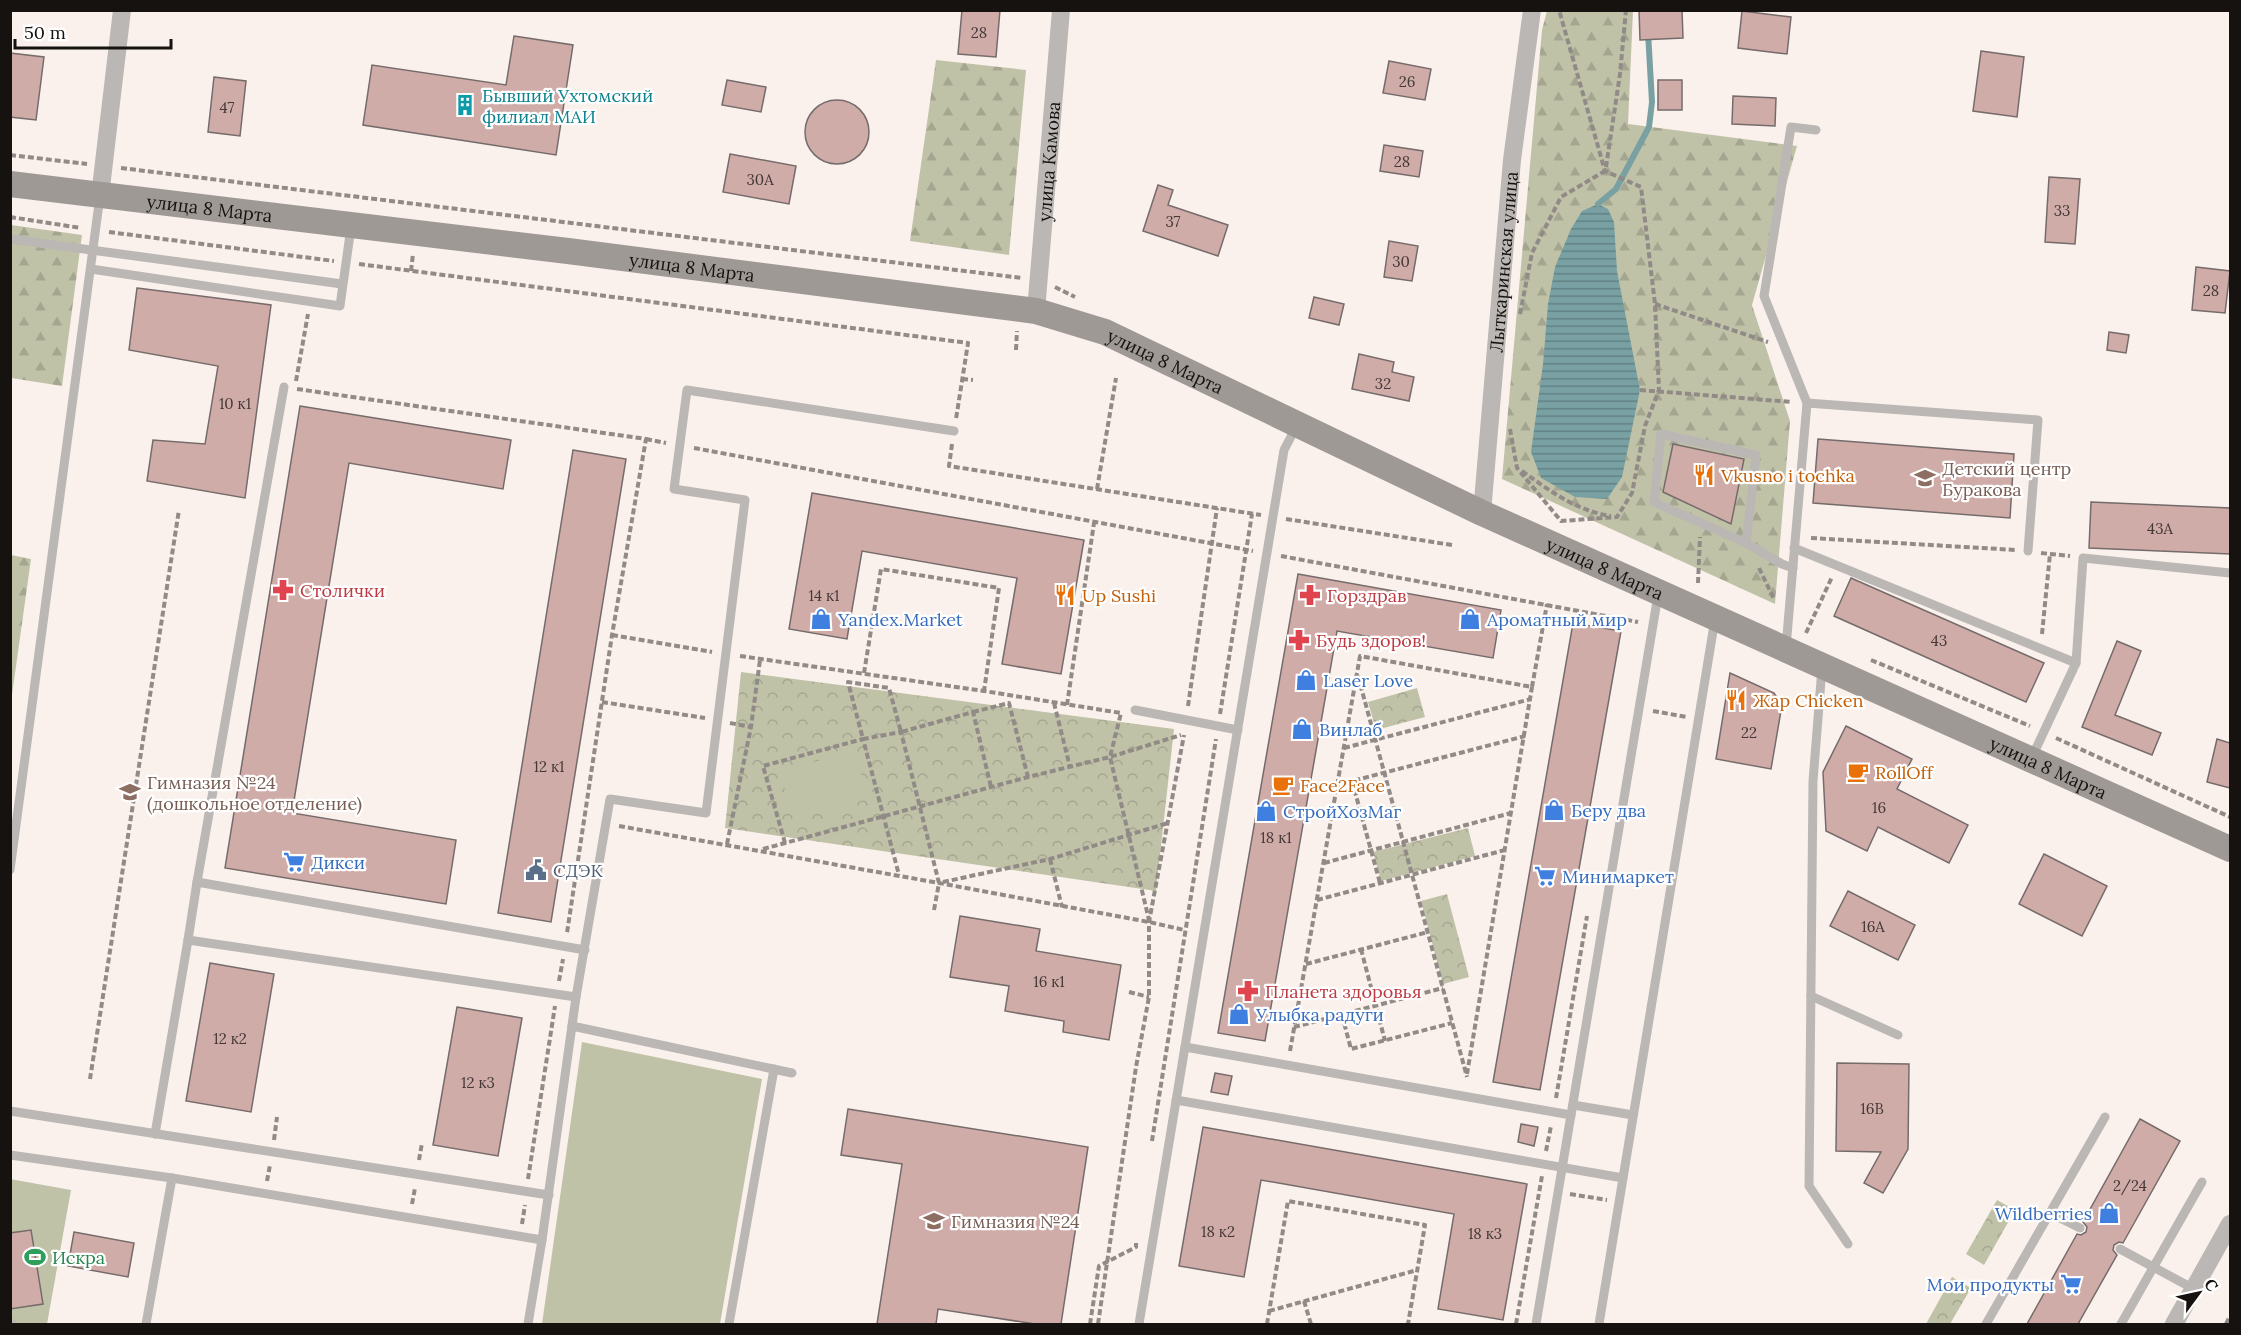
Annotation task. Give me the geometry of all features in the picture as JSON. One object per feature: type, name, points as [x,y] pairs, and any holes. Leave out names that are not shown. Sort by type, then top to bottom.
[{"type":"street","points":[[100,196],[122,10]]},
{"type":"street","name":"улица Камова","points":[[1036,311],[1061,10]]},
{"type":"street","name":"Лыткаринская улица","points":[[1482,513],[1512,160],[1532,10]]},
{"type":"street","name":"улица 8 Марта","points":[[10,184],[1036,311],[1105,332],[1482,513],[1715,618],[1787,638],[1822,666],[2230,849]]},
{"type":"street","points":[[2174,1324],[2230,1226]]},
{"type":"lane","points":[[1787,638],[1793,568],[1798,549],[1808,403],[1764,296],[1791,128],[1816,130]]},
{"type":"lane","points":[[11,869],[100,196]]},
{"type":"lane","points":[[91,269],[340,306],[351,225]]},
{"type":"lane","points":[[10,239],[342,284]]},
{"type":"lane","points":[[155,1134],[284,387]]},
{"type":"lane","points":[[528,1324],[549,1195],[576,998],[610,799],[706,813],[746,500],[674,489],[687,390],[954,431]]},
{"type":"lane","points":[[1808,403],[2038,420],[2028,551]]},
{"type":"lane","points":[[1139,1324],[1284,450],[1298,425]]},
{"type":"lane","points":[[1746,543],[1756,455],[1661,434],[1654,502],[1746,543],[1793,568]]},
{"type":"lane","points":[[1798,549],[2076,663]]},
{"type":"lane","points":[[2031,759],[2076,663],[2083,558],[2230,573]]},
{"type":"lane","points":[[1536,1324],[1659,592]]},
{"type":"lane","points":[[1599,1324],[1715,618]]},
{"type":"lane","points":[[1822,666],[1813,781],[1809,1186],[1848,1244]]},
{"type":"lane","points":[[1135,710],[1238,730]]},
{"type":"lane","points":[[197,882],[585,950]]},
{"type":"lane","points":[[188,940],[576,998]]},
{"type":"lane","points":[[1811,996],[1898,1035]]},
{"type":"lane","points":[[572,1026],[792,1073]]},
{"type":"lane","points":[[1185,1047],[1553,1112],[1572,1110],[1633,1115]]},
{"type":"lane","points":[[729,1324],[774,1069]]},
{"type":"lane","points":[[1176,1100],[1623,1178]]},
{"type":"lane","points":[[10,1111],[549,1195]]},
{"type":"lane","points":[[1986,1324],[2105,1117]]},
{"type":"lane","points":[[10,1155],[172,1178],[542,1240]]},
{"type":"lane","points":[[146,1324],[172,1178]]},
{"type":"lane","points":[[2121,1324],[2202,1182]]},
{"type":"lane","points":[[2050,1213],[2080,1228]]},
{"type":"lane","points":[[2120,1249],[2194,1289]]},
{"type":"path","points":[[1559,10],[1605,171]]},
{"type":"path","points":[[1605,171],[1620,74],[1626,10]]},
{"type":"path","points":[[10,155],[1038,280]]},
{"type":"path","points":[[1605,171],[1641,187],[1655,304],[1659,390],[1645,426],[1632,493],[1617,518]]},
{"type":"path","points":[[1519,320],[1532,253],[1561,197],[1605,171]]},
{"type":"path","points":[[10,217],[968,343],[949,466],[1452,545]]},
{"type":"path","points":[[310,301],[295,388],[680,445],[1094,523],[1638,621],[1636,631]]},
{"type":"path","points":[[1655,304],[1785,348]]},
{"type":"path","points":[[1097,489],[1116,378]]},
{"type":"path","points":[[963,379],[973,380]]},
{"type":"path","points":[[1640,390],[1808,403]]},
{"type":"path","points":[[1510,426],[1517,468],[1561,522]]},
{"type":"path","points":[[646,439],[612,635],[586,820],[899,875],[1184,930]]},
{"type":"path","points":[[1517,468],[1559,497],[1598,514],[1617,518]]},
{"type":"path","points":[[1098,1324],[1136,1067],[1149,996],[1149,922],[1184,734],[1217,508]]},
{"type":"path","points":[[90,1079],[179,510]]},
{"type":"path","points":[[1221,713],[1252,514]]},
{"type":"path","points":[[1552,517],[1571,526]]},
{"type":"path","points":[[1561,522],[1617,518]]},
{"type":"path","points":[[1067,705],[1094,523]]},
{"type":"path","points":[[1698,583],[1701,524]]},
{"type":"path","points":[[1798,549],[1804,536],[2028,551]]},
{"type":"path","points":[[1746,543],[1787,638],[1806,633],[1817,638]]},
{"type":"path","points":[[2040,648],[2050,554]]},
{"type":"path","points":[[1806,633],[1838,566]]},
{"type":"path","points":[[864,673],[881,569],[999,588],[984,691]]},
{"type":"path","points":[[1688,578],[1708,588]]},
{"type":"path","points":[[1357,673],[1467,1077],[1546,604]]},
{"type":"path","points":[[612,635],[760,660],[864,673],[1121,713],[1110,757],[1149,922]]},
{"type":"path","points":[[1291,1046],[1360,656],[1532,687]]},
{"type":"path","points":[[1860,656],[2043,732],[2230,817]]},
{"type":"path","points":[[727,844],[751,727],[760,660]]},
{"type":"path","points":[[899,875],[848,682],[889,688],[939,883],[934,910]]},
{"type":"path","points":[[1344,748],[1531,699]]},
{"type":"path","points":[[602,702],[751,727]]},
{"type":"path","points":[[785,843],[763,766],[1009,703],[1028,777]]},
{"type":"path","points":[[1054,703],[1070,767]]},
{"type":"path","points":[[1649,711],[1699,719]]},
{"type":"path","points":[[973,712],[991,788]]},
{"type":"path","points":[[761,850],[1110,757],[1184,734]]},
{"type":"path","points":[[1337,785],[1525,736]]},
{"type":"path","points":[[1152,1143],[1184,930],[1216,740]]},
{"type":"path","points":[[1352,781],[1380,883]]},
{"type":"path","points":[[1324,863],[1511,813]]},
{"type":"path","points":[[939,883],[1050,859],[1168,823]]},
{"type":"path","points":[[1317,900],[1505,850]]},
{"type":"path","points":[[1050,859],[1062,906]]},
{"type":"path","points":[[1516,1324],[1589,906]]},
{"type":"path","points":[[1306,964],[1428,932]]},
{"type":"path","points":[[1361,949],[1385,1041]]},
{"type":"path","points":[[1294,1027],[1443,988]]},
{"type":"path","points":[[1129,992],[1149,996]]},
{"type":"path","points":[[1342,1015],[1351,1049],[1452,1023]]},
{"type":"path","points":[[1540,1189],[1619,1202]]},
{"type":"path","points":[[520,1236],[526,1192]]},
{"type":"path","points":[[1267,1324],[1288,1201],[1425,1225],[1408,1324]]},
{"type":"path","points":[[1090,1324],[1099,1266],[1136,1246],[1137,1235]]},
{"type":"path","points":[[1269,1311],[1417,1270]]},
{"type":"path","points":[[1305,1301],[1311,1324]]},
{"type":"path","points":[[2226,1324],[2230,1316]]},
{"type":"green space","points":[[1547,11],[1633,11],[1628,124],[1797,146],[1752,305],[1790,421],[1775,604],[1502,479],[1542,30]]},
{"type":"green space","points":[[936,60],[1026,70],[1009,255],[910,241]]},
{"type":"green space","points":[[11,225],[82,235],[62,386],[11,378]]},
{"type":"green space","points":[[10,555],[31,559],[11,702]]},
{"type":"green space","points":[[741,672],[1174,729],[1156,891],[725,828]]},
{"type":"green space","points":[[1417,688],[1425,717],[1376,730],[1368,702]]},
{"type":"green space","points":[[855,751],[868,799],[793,819],[780,771]]},
{"type":"green space","points":[[1468,828],[1475,856],[1381,881],[1373,852]]},
{"type":"green space","points":[[1447,894],[1469,977],[1443,984],[1421,901]]},
{"type":"green space","points":[[582,1042],[762,1079],[720,1324],[542,1324]]},
{"type":"green space","name":"Искра","points":[[10,1179],[71,1190],[47,1324],[11,1324]]},
{"type":"green space","points":[[1997,1200],[2015,1210],[1984,1265],[1966,1254]]},
{"type":"green space","points":[[1952,1277],[1971,1288],[1950,1324],[1926,1324]]},
{"type":"water","points":[[1598,204],[1608,209],[1614,222],[1617,271],[1640,390],[1622,477],[1607,499],[1575,497],[1541,478],[1531,452],[1543,364],[1548,304],[1555,267],[1571,229],[1582,211]]},
{"type":"building","points":[[962,10],[1000,10],[996,57],[958,54]]},
{"type":"building","points":[[1639,10],[1682,10],[1683,38],[1640,40]]},
{"type":"building","points":[[1742,11],[1791,17],[1787,54],[1738,48]]},
{"type":"building","name":"Бывший Ухтомский филиал МАИ","points":[[514,36],[573,45],[556,155],[363,125],[372,65],[506,85]]},
{"type":"building","points":[[1981,51],[2024,57],[2017,117],[1973,111]]},
{"type":"building","points":[[10,53],[44,57],[36,120],[10,117]]},
{"type":"building","points":[[1389,61],[1431,69],[1425,100],[1383,93]]},
{"type":"building","points":[[214,77],[246,81],[240,136],[208,132]]},
{"type":"building","points":[[727,80],[766,87],[761,112],[722,105]]},
{"type":"building","points":[[1658,80],[1682,80],[1682,110],[1658,110]]},
{"type":"building","points":[[1733,96],[1776,98],[1775,126],[1732,124]]},
{"type":"building","points":[[837,100],[855,106],[863,114],[869,132],[863,150],[855,158],[837,164],[819,158],[811,150],[805,132],[811,114],[819,106]]},
{"type":"building","points":[[1384,145],[1423,151],[1419,177],[1380,171]]},
{"type":"building","points":[[730,154],[796,166],[789,204],[723,192]]},
{"type":"building","points":[[2049,177],[2080,179],[2075,244],[2045,242]]},
{"type":"building","points":[[1158,185],[1173,190],[1168,205],[1228,225],[1218,256],[1143,231]]},
{"type":"building","points":[[1389,241],[1418,246],[1412,281],[1384,277]]},
{"type":"building","points":[[2196,267],[2230,271],[2225,313],[2192,310]]},
{"type":"building","points":[[137,288],[271,305],[245,498],[147,481],[153,440],[205,444],[218,366],[129,350]]},
{"type":"building","points":[[1314,297],[1344,304],[1339,325],[1309,318]]},
{"type":"building","points":[[2109,332],[2129,335],[2126,353],[2107,350]]},
{"type":"building","points":[[1359,354],[1394,362],[1392,372],[1414,377],[1409,401],[1352,389]]},
{"type":"building","points":[[300,406],[511,440],[503,489],[349,463],[292,813],[456,840],[446,904],[225,868]]},
{"type":"building","points":[[1818,439],[2014,454],[2010,518],[1813,503]]},
{"type":"building","name":"Vkusno i tochka","points":[[1673,444],[1744,459],[1731,524],[1663,492]]},
{"type":"building","points":[[573,450],[626,459],[551,922],[498,913]]},
{"type":"building","points":[[812,493],[1084,540],[1061,674],[1002,664],[1017,578],[862,551],[847,639],[789,629]]},
{"type":"building","points":[[2091,502],[2230,508],[2230,554],[2089,548]]},
{"type":"building","points":[[1298,574],[1501,610],[1493,658],[1337,631],[1265,1041],[1218,1033]]},
{"type":"building","points":[[1851,578],[2044,663],[2026,702],[1834,616]]},
{"type":"building","points":[[1573,623],[1621,631],[1540,1090],[1493,1082]]},
{"type":"building","points":[[2117,641],[2141,651],[2115,715],[2161,733],[2152,755],[2082,727]]},
{"type":"building","points":[[1730,673],[1774,693],[1782,705],[1771,769],[1716,759]]},
{"type":"building","points":[[1846,726],[1912,759],[1897,789],[1968,825],[1949,863],[1878,827],[1867,851],[1826,831],[1823,772]]},
{"type":"building","points":[[2217,739],[2230,743],[2230,788],[2207,782]]},
{"type":"building","points":[[2044,854],[2107,886],[2082,936],[2019,904]]},
{"type":"building","points":[[1848,891],[1915,925],[1898,960],[1830,926]]},
{"type":"building","points":[[960,916],[1040,929],[1036,951],[1121,965],[1109,1040],[1063,1032],[1064,1021],[1005,1011],[1009,986],[950,977]]},
{"type":"building","points":[[210,963],[274,974],[251,1112],[186,1101]]},
{"type":"building","points":[[457,1007],[522,1018],[498,1156],[433,1145]]},
{"type":"building","points":[[1837,1063],[1909,1064],[1908,1149],[1883,1193],[1864,1183],[1881,1152],[1836,1151]]},
{"type":"building","points":[[1215,1073],[1232,1076],[1228,1095],[1211,1092]]},
{"type":"building","points":[[848,1109],[1088,1147],[1061,1324],[1035,1324],[938,1309],[936,1324],[877,1324],[902,1164],[841,1155]]},
{"type":"building","points":[[2140,1119],[2180,1141],[2123,1243],[2119,1242],[2114,1245],[2113,1250],[2117,1255],[2078,1324],[2027,1324],[2077,1234],[2081,1235],[2086,1232],[2087,1227],[2083,1222]]},
{"type":"building","points":[[1521,1124],[1538,1127],[1534,1146],[1518,1142]]},
{"type":"building","points":[[1203,1127],[1527,1184],[1503,1320],[1438,1309],[1454,1214],[1261,1180],[1244,1277],[1179,1266]]},
{"type":"building","points":[[31,1230],[43,1304],[10,1309],[10,1233]]},
{"type":"building","points":[[74,1232],[134,1243],[128,1277],[68,1266]]},
{"type":"waterway","points":[[1598,204],[1616,189],[1649,127],[1652,102],[1648,32]]},
{"type":"place","name":"Бывший Ухтомский филиал МАИ","points":[[465,105]]},
{"type":"place","name":"Vkusno i tochka","points":[[1704,475]]},
{"type":"place","name":"Детский центр Буракова","points":[[1925,478]]},
{"type":"place","name":"Столички","points":[[283,590]]},
{"type":"place","name":"Up Sushi","points":[[1065,595]]},
{"type":"place","name":"Горздрав","points":[[1310,595]]},
{"type":"place","name":"Yandex.Market","points":[[821,619]]},
{"type":"place","name":"Ароматный мир","points":[[1470,619]]},
{"type":"place","name":"Будь здоров!","points":[[1299,640]]},
{"type":"place","name":"Laser Love","points":[[1306,680]]},
{"type":"place","name":"Жар Chicken","points":[[1736,700]]},
{"type":"place","name":"Винлаб","points":[[1302,729]]},
{"type":"place","name":"RollOff","points":[[1858,772]]},
{"type":"place","name":"Face2Face","points":[[1283,785]]},
{"type":"place","name":"Гимназия №24 (дошкольное отделение)","points":[[130,792]]},
{"type":"place","name":"Беру два","points":[[1554,810]]},
{"type":"place","name":"СтройХозМаг","points":[[1266,811]]},
{"type":"place","name":"Дикси","points":[[294,862]]},
{"type":"place","name":"СДЭК","points":[[536,870]]},
{"type":"place","name":"Минимаркет","points":[[1545,876]]},
{"type":"place","name":"Планета здоровья","points":[[1248,991]]},
{"type":"place","name":"Улыбка радуги","points":[[1239,1014]]},
{"type":"place","name":"Wildberries","points":[[2109,1213]]},
{"type":"place","name":"Гимназия №24","points":[[934,1221]]},
{"type":"place","name":"Искра","points":[[35,1257]]},
{"type":"place","name":"Мои продукты","points":[[2071,1284]]}]
